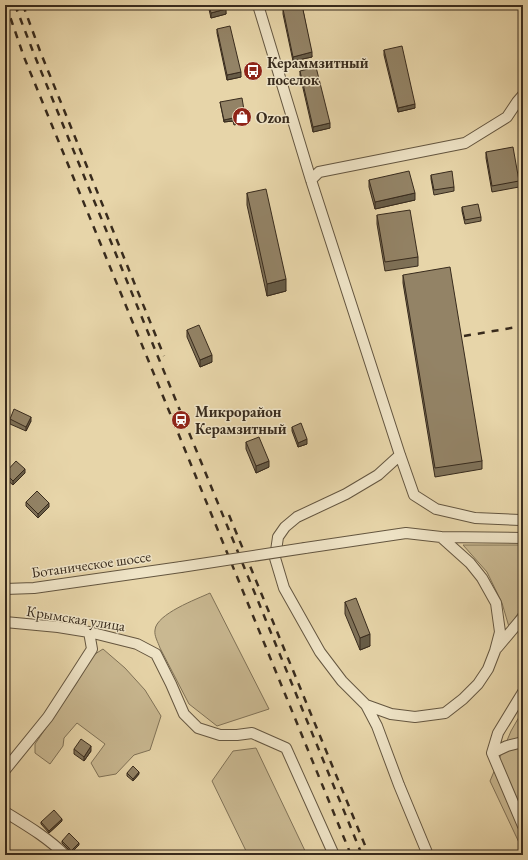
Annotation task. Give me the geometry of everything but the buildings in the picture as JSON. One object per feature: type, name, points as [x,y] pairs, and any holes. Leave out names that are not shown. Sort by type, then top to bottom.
[{"type":"street","points":[[258,5],[311,180],[414,495],[436,509],[475,518],[523,521]]},
{"type":"street","points":[[311,180],[319,172],[465,143],[507,117],[523,95]]},
{"type":"street","points":[[400,455],[378,475],[346,494],[297,517],[284,527],[278,538],[275,558],[284,588],[320,652],[342,681],[366,705],[377,726],[398,785],[428,855]]},
{"type":"street","name":"Ботаническое шоссе","points":[[5,589],[34,588],[406,533],[441,537],[523,538]]},
{"type":"street","points":[[366,705],[390,714],[415,717],[444,713],[463,699],[478,684],[488,669],[500,632],[496,604],[482,578],[470,563],[441,537]]},
{"type":"street","points":[[495,651],[523,617]]},
{"type":"street","name":"Крымская улица","points":[[5,622],[58,627],[89,632],[137,644],[156,654],[184,714],[198,728],[220,735],[252,733],[286,748],[334,855]]},
{"type":"street","points":[[5,770],[48,717],[92,649],[89,632]]},
{"type":"street","points":[[523,692],[498,733],[492,753],[523,826]]},
{"type":"street","points":[[492,753],[507,746],[523,742]]},
{"type":"street","points":[[5,812],[37,831],[65,855]]},
{"type":"shaded area","points":[[463,545],[523,545],[523,606],[509,627],[502,603],[487,572]]},
{"type":"shaded area","points":[[210,593],[269,709],[217,726],[189,704],[160,648],[155,632],[157,624],[169,613]]},
{"type":"shaded area","points":[[103,649],[125,668],[145,690],[161,716],[150,750],[134,755],[116,774],[99,777],[91,763],[105,744],[77,723],[64,738],[63,746],[50,764],[35,753],[35,744],[76,684],[92,656]]},
{"type":"shaded area","points":[[523,710],[523,851],[490,781],[511,731]]},
{"type":"shaded area","points":[[256,748],[307,855],[248,855],[212,781],[233,751]]},
{"type":"railway","points":[[6,5],[24,57],[351,855]]},
{"type":"railway","points":[[15,5],[362,855]]},
{"type":"railway","points":[[23,5],[40,51],[164,356]]},
{"type":"railway","points":[[464,336],[523,326]]},
{"type":"railway","points":[[229,515],[369,855]]},
{"type":"place","name":"Кераммзитный поселок","points":[[253,71]]},
{"type":"place","name":"Ozon","points":[[242,117]]},
{"type":"place","name":"Микрорайон Керамзитный","points":[[181,420]]}]
